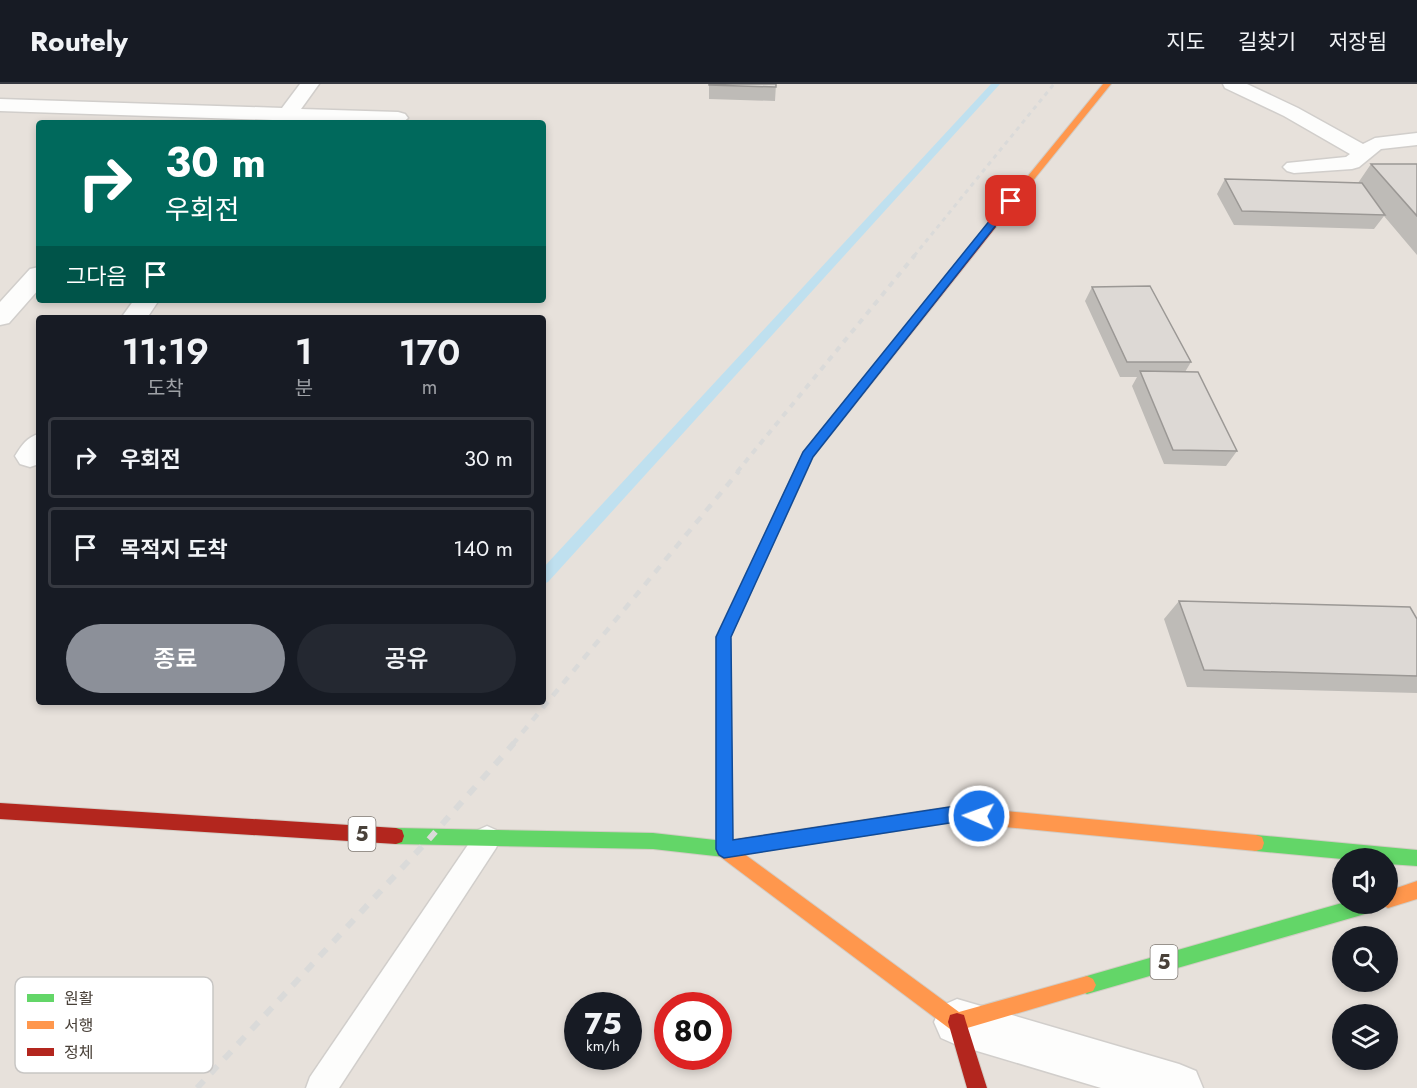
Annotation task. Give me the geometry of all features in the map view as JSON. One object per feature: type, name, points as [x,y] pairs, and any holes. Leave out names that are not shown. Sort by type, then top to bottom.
[{"type":"main road","points":[[724,849],[723,637],[808,455],[1107,84]]},
{"type":"main road","name":"5","points":[[0,811],[430,838],[654,841],[724,849]]},
{"type":"main road","points":[[724,849],[956,814],[1417,858]]},
{"type":"main road","points":[[724,849],[957,1022],[978,1088]]},
{"type":"main road","points":[[1398,895],[1417,890]]},
{"type":"main road","name":"5","points":[[957,1022],[1334,914]]},
{"type":"street","points":[[284,119],[310,84]]},
{"type":"street","points":[[1232,84],[1291,112],[1364,153]]},
{"type":"street","points":[[0,105],[180,118],[398,118]]},
{"type":"street","points":[[1294,167],[1352,163],[1375,144],[1417,139]]},
{"type":"street","points":[[0,317],[36,277]]},
{"type":"street","points":[[957,1022],[1179,1088]]},
{"type":"lane","points":[[321,1088],[487,839]]},
{"type":"shaded area","points":[[0,84],[1417,84],[1417,1088],[0,1088]]},
{"type":"building","points":[[776,84],[776,87],[709,85]]},
{"type":"building","points":[[1371,164],[1417,164],[1417,216]]},
{"type":"building","points":[[1225,179],[1362,183],[1385,215],[1242,211]]},
{"type":"building","points":[[1150,286],[1191,362],[1127,362],[1092,287]]},
{"type":"building","points":[[1140,371],[1198,372],[1237,451],[1173,450]]},
{"type":"building","points":[[1179,601],[1410,607],[1417,619],[1417,676],[1204,670]]},
{"type":"waterway","points":[[546,575],[996,84]]},
{"type":"railway","points":[[914,256],[1054,84]]},
{"type":"railway","points":[[737,472],[915,255]]},
{"type":"railway","points":[[546,704],[739,471]]},
{"type":"railway","points":[[512,745],[545,705]]},
{"type":"railway","points":[[213,1071],[430,838],[514,743]]},
{"type":"railway","points":[[197,1088],[211,1073]]},
{"type":"traffic: fast","points":[[396,836],[653,841],[724,849]]},
{"type":"traffic: fast","points":[[1256,843],[1417,858]]},
{"type":"traffic: fast","points":[[1087,985],[1334,914]]},
{"type":"traffic: slow","points":[[991,227],[1107,84]]},
{"type":"traffic: slow","points":[[724,849],[723,637],[802,468]]},
{"type":"traffic: slow","points":[[995,818],[1256,843]]},
{"type":"traffic: slow","points":[[724,849],[957,1022],[1087,985]]},
{"type":"traffic: slow","points":[[1398,896],[1417,890]]},
{"type":"traffic: jam","points":[[802,468],[808,455],[991,227]]},
{"type":"traffic: jam","points":[[0,811],[396,836]]},
{"type":"traffic: jam","points":[[724,849],[955,814],[995,818]]},
{"type":"traffic: jam","points":[[957,1022],[977,1088]]},
{"type":"route","points":[[979,816],[956,814],[724,849],[723,637],[808,455],[1011,201]]}]
